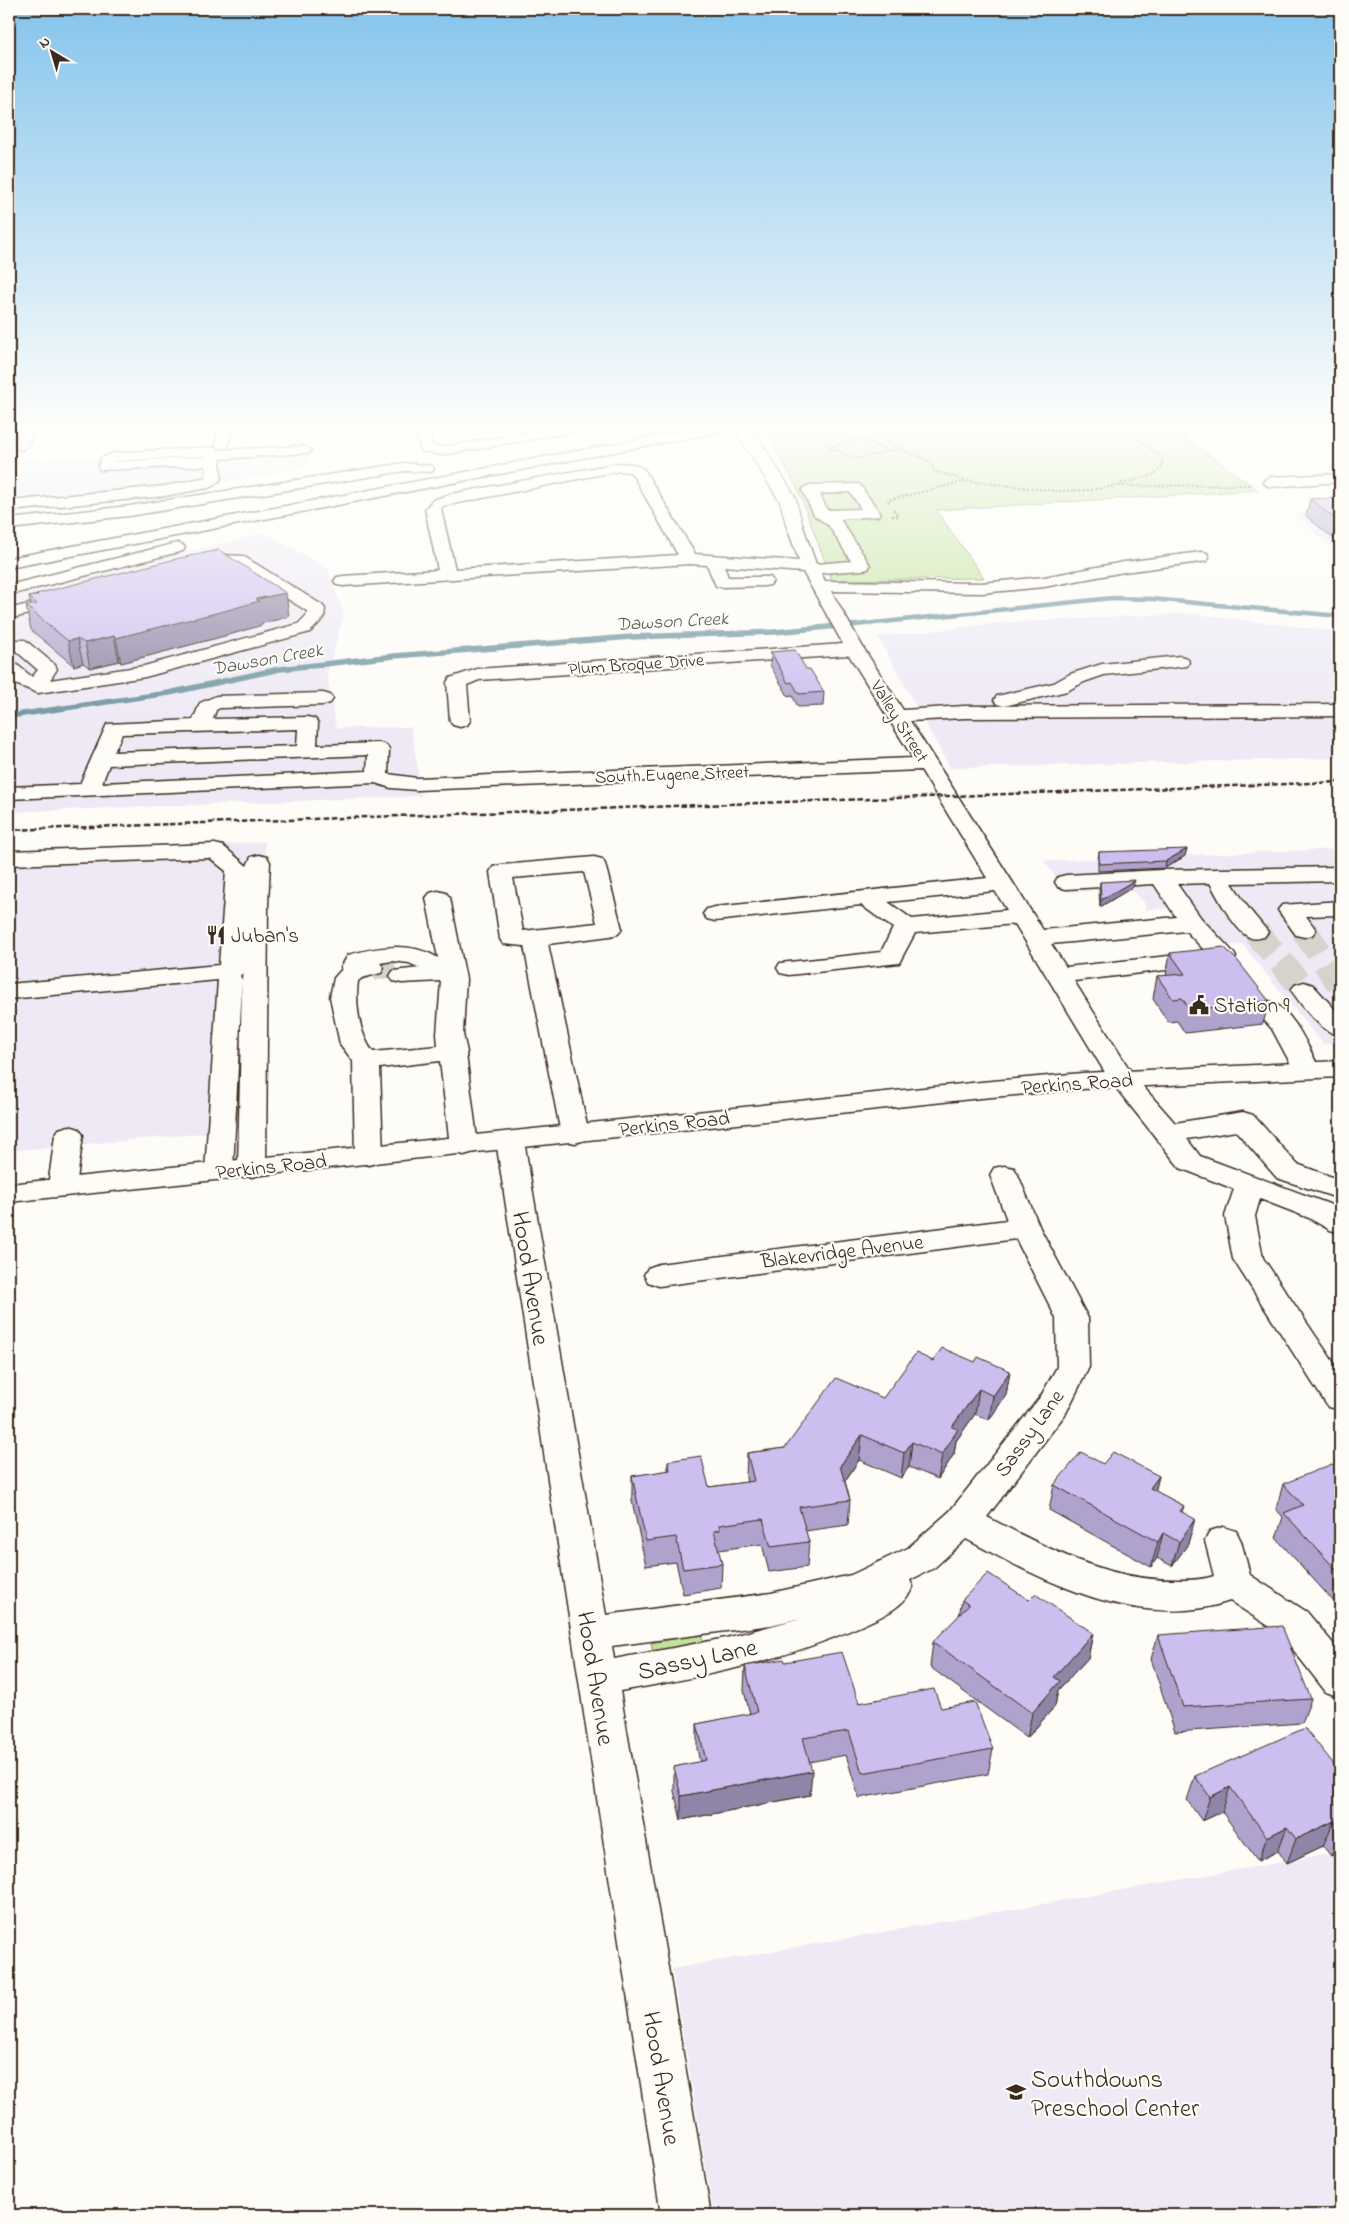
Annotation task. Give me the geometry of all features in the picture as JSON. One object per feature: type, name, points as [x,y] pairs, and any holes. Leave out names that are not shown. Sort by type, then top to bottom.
[{"type":"main road","points":[[9,548],[126,527]]},
{"type":"main road","points":[[9,563],[177,527]]},
{"type":"main road","points":[[9,590],[235,527]]},
{"type":"main road","points":[[437,527],[448,576]]},
{"type":"main road","points":[[671,527],[689,559]]},
{"type":"main road","name":"Valley Street","points":[[795,527],[809,568],[832,612],[1059,974],[1122,1080],[1168,1133],[1190,1162],[1320,1212],[1340,1222]]},
{"type":"main road","points":[[343,581],[448,576],[689,559],[809,568],[862,565],[837,527]]},
{"type":"main road","points":[[819,586],[981,588],[1044,582],[1124,567],[1201,557]]},
{"type":"main road","points":[[9,668],[20,679],[38,687],[145,672],[304,628],[315,618],[316,609],[237,560],[223,560],[177,572]]},
{"type":"main road","points":[[714,561],[722,582],[764,581]]},
{"type":"main road","points":[[9,614],[84,595]]},
{"type":"main road","points":[[9,645],[19,644],[48,669],[34,686]]},
{"type":"main road","name":"Plum Broque Drive","points":[[460,720],[457,682],[477,675],[855,649]]},
{"type":"main road","points":[[964,712],[1060,687],[1077,678],[1102,670],[1180,662]]},
{"type":"main road","points":[[201,726],[207,707],[216,702],[323,699]]},
{"type":"main road","points":[[897,716],[964,712],[1340,710]]},
{"type":"main road","points":[[88,790],[114,728],[308,723],[307,752]]},
{"type":"main road","points":[[101,759],[379,749],[377,777]]},
{"type":"main road","name":"South Eugene Street","points":[[9,793],[377,777],[391,782],[417,784],[927,764]]},
{"type":"main road","points":[[9,858],[215,851],[238,869],[231,971],[9,992]]},
{"type":"main road","points":[[252,1168],[256,906],[259,862]]},
{"type":"main road","points":[[594,864],[610,929],[535,938],[512,940],[500,872],[594,864]]},
{"type":"main road","points":[[1066,882],[1161,877],[1340,874]]},
{"type":"main road","points":[[1217,876],[1239,913],[1256,932]]},
{"type":"main road","points":[[1161,877],[1192,923],[1241,977]]},
{"type":"main road","points":[[715,914],[1001,884]]},
{"type":"main road","points":[[438,898],[448,936],[450,1034],[454,1052],[464,1146]]},
{"type":"main road","points":[[866,898],[895,917],[906,927],[1022,916]]},
{"type":"main road","points":[[1304,930],[1290,910],[1340,908]]},
{"type":"main road","points":[[1035,938],[1192,923]]},
{"type":"main road","points":[[789,968],[890,958],[906,927]]},
{"type":"main road","points":[[535,938],[576,1134]]},
{"type":"main road","points":[[369,1156],[366,1061],[354,1044],[343,997],[346,978],[357,960],[368,957],[405,954],[426,961],[448,976]]},
{"type":"main road","points":[[1059,974],[1224,957]]},
{"type":"main road","points":[[346,978],[354,972],[388,971],[448,976]]},
{"type":"main road","points":[[219,1171],[230,980]]},
{"type":"main road","points":[[1304,990],[1329,1020],[1340,1028]]},
{"type":"main road","points":[[1266,1008],[1283,1026],[1307,1070]]},
{"type":"main road","points":[[366,1061],[454,1052]]},
{"type":"main road","name":"Perkins Road","points":[[9,1193],[950,1093],[1122,1080],[1340,1069]]},
{"type":"main road","points":[[1168,1133],[1243,1121],[1288,1171],[1340,1190]]},
{"type":"main road","points":[[62,1187],[69,1135]]},
{"type":"main road","name":"Hood Avenue","points":[[510,1141],[686,2215]]},
{"type":"main road","name":"Sassy Lane","points":[[598,1678],[742,1651],[821,1628],[884,1598],[921,1558],[964,1521],[1054,1404],[1073,1368],[1072,1318],[1025,1228],[1004,1176]]},
{"type":"main road","points":[[1250,1186],[1240,1216],[1248,1259],[1340,1398]]},
{"type":"main road","name":"Blakevridge Avenue","points":[[659,1275],[1025,1228]]},
{"type":"main road","points":[[964,1521],[1052,1568],[1101,1586],[1140,1594],[1199,1595],[1234,1584]]},
{"type":"main road","points":[[1223,1541],[1234,1584],[1294,1623],[1340,1680]]},
{"type":"main road","name":"Sassy Lane","points":[[590,1633],[772,1609],[858,1589],[921,1558]]},
{"type":"shaded area","points":[[1309,527],[1340,527],[1340,554]]},
{"type":"shaded area","points":[[265,533],[328,569],[344,614],[327,675],[336,728],[411,727],[422,796],[9,812],[9,594]]},
{"type":"shaded area","points":[[1187,613],[1340,632],[1340,758],[950,768],[878,637],[1001,623]]},
{"type":"shaded area","points":[[265,842],[253,1129],[9,1151],[9,856]]},
{"type":"shaded area","points":[[1340,849],[1340,1044],[1323,1044],[1242,944],[1226,946],[1192,906],[1145,910],[1145,904],[1135,892],[1127,889],[1067,892],[1044,861]]},
{"type":"shaded area","name":"Southdowns Preschool Center","points":[[1340,1852],[1340,2215],[714,2215],[672,1969]]},
{"type":"green space","points":[[812,527],[948,527],[984,578],[832,580]]},
{"type":"green space","points":[[701,1634],[704,1644],[653,1653],[651,1643]]},
{"type":"building","points":[[219,550],[286,593],[256,599],[259,601],[116,638],[114,636],[85,643],[77,639],[68,641],[26,606],[37,604],[29,597],[38,595],[36,594]]},
{"type":"building","points":[[795,650],[806,669],[810,669],[824,692],[799,694],[792,682],[788,683],[771,652]]},
{"type":"building","points":[[1187,849],[1166,861],[1099,864],[1099,852]]},
{"type":"building","points":[[1135,880],[1101,900],[1100,882]]},
{"type":"building","points":[[1224,947],[1238,961],[1269,1001],[1190,1010],[1182,998],[1173,999],[1157,976],[1185,974],[1170,953]]},
{"type":"building","points":[[942,1348],[975,1362],[978,1357],[1010,1371],[993,1396],[979,1389],[952,1427],[958,1429],[942,1455],[912,1442],[904,1453],[862,1435],[840,1466],[850,1500],[799,1507],[809,1542],[771,1547],[763,1519],[719,1525],[720,1530],[714,1531],[722,1564],[683,1569],[676,1537],[646,1541],[632,1476],[670,1470],[668,1461],[701,1456],[709,1487],[754,1481],[747,1453],[785,1448],[836,1378],[883,1398],[916,1353],[933,1361]]},
{"type":"building","points":[[1081,1452],[1103,1464],[1113,1452],[1159,1476],[1150,1488],[1184,1506],[1180,1511],[1195,1519],[1179,1542],[1163,1533],[1158,1542],[1054,1485]]},
{"type":"building","points":[[1332,1464],[1340,1472],[1340,1574],[1284,1513],[1303,1505],[1283,1484]]},
{"type":"building","points":[[988,1573],[1029,1600],[1035,1594],[1093,1633],[1054,1677],[1060,1681],[1032,1713],[933,1642],[969,1605],[962,1600]]},
{"type":"building","points":[[1282,1626],[1311,1699],[1183,1707],[1158,1635]]},
{"type":"building","points":[[842,1652],[859,1703],[934,1689],[941,1708],[975,1702],[993,1749],[862,1773],[849,1731],[803,1738],[812,1771],[681,1796],[674,1767],[706,1760],[697,1724],[757,1712],[745,1666],[784,1659],[785,1662]]},
{"type":"building","points":[[1305,1728],[1340,1772],[1340,1830],[1334,1821],[1296,1839],[1287,1827],[1267,1837],[1230,1787],[1210,1797],[1195,1776]]},
{"type":"waterway","name":"Dawson Creek","points":[[836,627],[1112,598],[1152,599],[1340,616]]},
{"type":"waterway","name":"Dawson Creek","points":[[9,716],[169,693],[280,669],[394,656],[631,637],[774,632],[850,625]]},
{"type":"tunnel","points":[[1304,930],[1340,985]]},
{"type":"tunnel","points":[[1256,932],[1304,990]]},
{"type":"tunnel","points":[[372,968],[395,963]]},
{"type":"railway","points":[[9,830],[1340,782]]},
{"type":"place","name":"Juban's","points":[[216,935]]},
{"type":"place","name":"Station 9","points":[[1199,1005]]},
{"type":"place","name":"Southdowns Preschool Center","points":[[1016,2092]]}]
